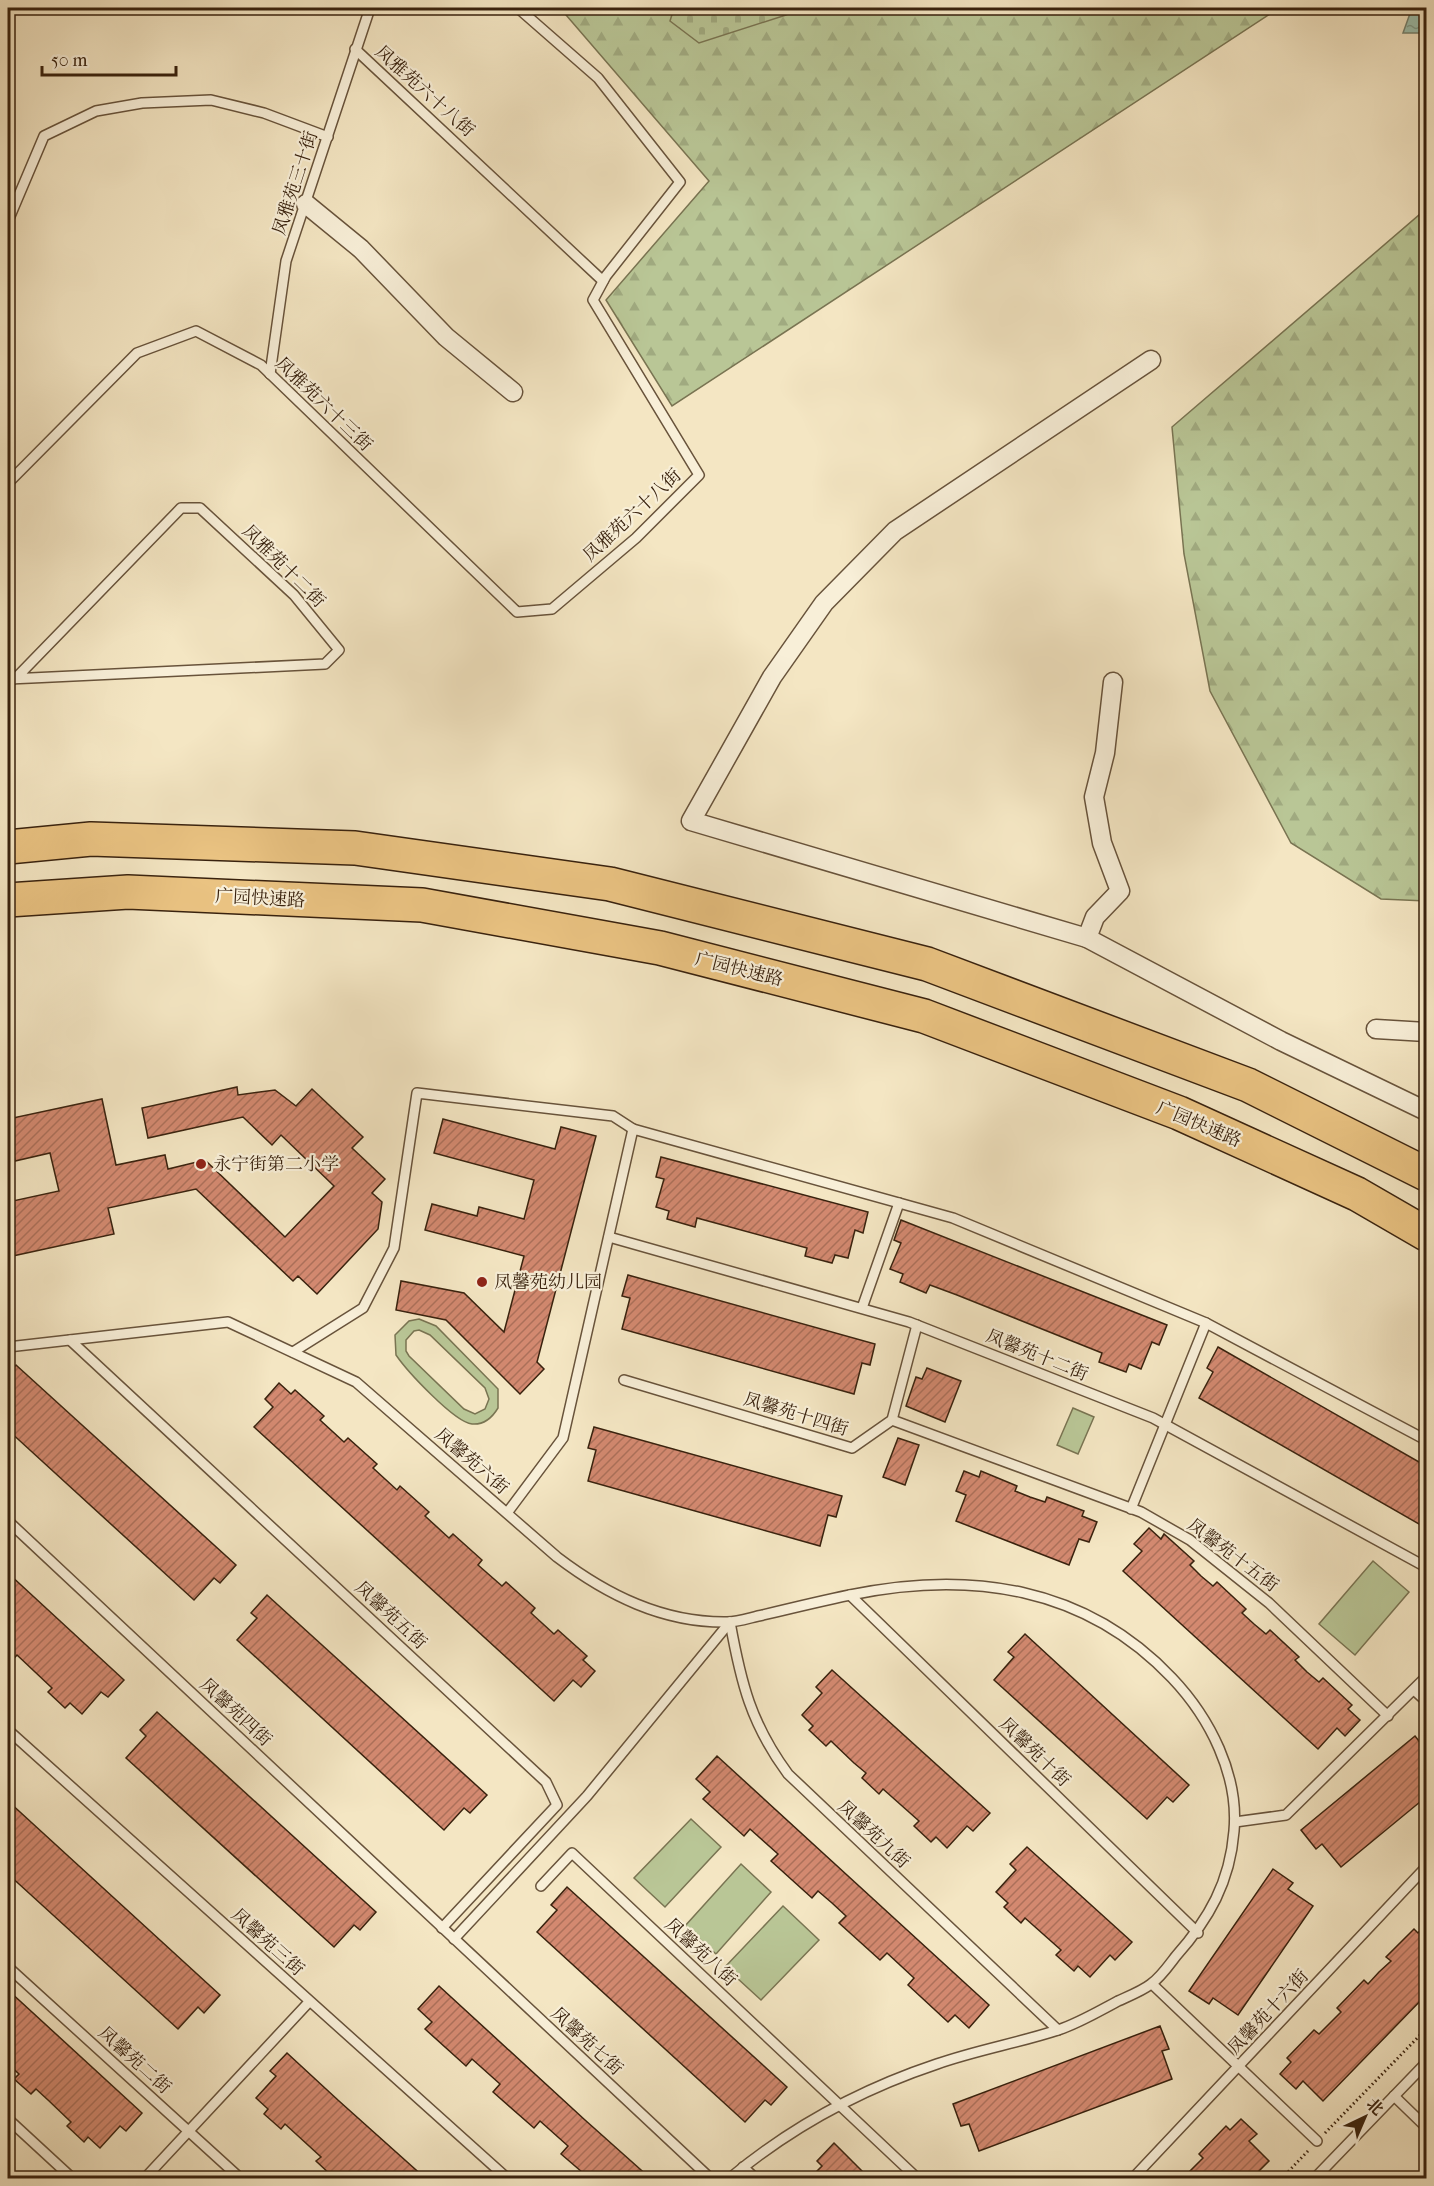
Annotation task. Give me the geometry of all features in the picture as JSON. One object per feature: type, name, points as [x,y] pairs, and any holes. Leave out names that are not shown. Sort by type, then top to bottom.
[{"type":"highway","points":[[8,847],[91,839],[356,848],[610,884],[927,964],[1248,1085],[1426,1174]]},
{"type":"highway","name":"广园快速路","points":[[8,900],[128,892],[422,905],[660,948],[924,1017],[1179,1113],[1357,1194],[1426,1234]]},
{"type":"street","points":[[306,204],[361,249],[446,337],[513,392]]},
{"type":"street","points":[[1152,360],[968,481],[887,539],[824,603],[772,676],[691,821],[1087,938],[1281,1041],[1426,1111]]},
{"type":"street","points":[[1087,938],[1095,917],[1120,891],[1102,843],[1094,797],[1105,753],[1113,682]]},
{"type":"street","points":[[1376,1029],[1426,1032]]},
{"type":"lane","name":"凤雅苑三十街","points":[[270,374],[286,261],[370,8]]},
{"type":"lane","name":"凤雅苑六十八街","points":[[518,8],[598,78],[680,182],[603,281],[593,300],[699,475],[636,538],[552,609],[518,612]]},
{"type":"lane","name":"凤雅苑六十八街","points":[[356,49],[603,281]]},
{"type":"lane","points":[[8,221],[44,136],[96,111],[142,103],[211,100],[264,113],[328,137]]},
{"type":"lane","name":"凤雅苑六十三街","points":[[8,483],[137,353],[196,331],[261,365],[518,612]]},
{"type":"lane","name":"凤雅苑十二街","points":[[181,508],[200,508],[294,595],[339,650],[325,664],[11,679],[181,508]]},
{"type":"lane","points":[[293,1352],[363,1308],[394,1248],[417,1093],[613,1116],[633,1129],[953,1218],[1206,1323],[1426,1440]]},
{"type":"lane","points":[[507,1514],[563,1438],[633,1129]]},
{"type":"lane","points":[[862,1308],[899,1203]]},
{"type":"lane","name":"凤馨苑十二街","points":[[609,1237],[917,1325],[1165,1425],[1426,1567]]},
{"type":"lane","name":"凤馨苑六街","points":[[8,1347],[228,1322],[356,1382],[507,1514],[587,1580],[620,1599],[656,1612],[693,1620],[730,1622],[850,1595],[894,1587],[938,1584],[982,1586],[1030,1593],[1057,1601],[1092,1616],[1125,1636],[1155,1660],[1181,1688],[1203,1719],[1221,1752],[1231,1786],[1235,1822],[1232,1851],[1225,1880],[1214,1907],[1198,1933],[1152,1984]]},
{"type":"lane","points":[[1131,1509],[1206,1323]]},
{"type":"lane","points":[[892,1419],[917,1325]]},
{"type":"lane","name":"凤馨苑五街","points":[[70,1340],[546,1782],[557,1805],[442,1928]]},
{"type":"lane","name":"凤馨苑十四街","points":[[624,1380],[852,1448],[892,1419]]},
{"type":"lane","name":"凤馨苑十五街","points":[[892,1419],[1131,1509],[1190,1540],[1261,1596],[1388,1716]]},
{"type":"lane","name":"凤馨苑四街","points":[[8,1521],[442,1928]]},
{"type":"lane","name":"凤馨苑十街","points":[[850,1595],[1198,1933]]},
{"type":"lane","points":[[454,1939],[587,1796],[730,1622]]},
{"type":"lane","name":"凤馨苑九街","points":[[730,1622],[747,1701],[764,1740],[788,1774],[1058,2030]]},
{"type":"lane","points":[[1235,1822],[1286,1815],[1426,1677]]},
{"type":"lane","points":[[1414,1690],[1426,1701]]},
{"type":"lane","name":"凤馨苑三街","points":[[8,1731],[507,2178]]},
{"type":"lane","name":"凤馨苑八街","points":[[541,1886],[572,1853],[840,2106]]},
{"type":"lane","name":"凤馨苑十六街","points":[[1133,2178],[1426,1868]]},
{"type":"lane","name":"凤馨苑七街","points":[[442,1928],[710,2178]]},
{"type":"lane","name":"凤馨苑二街","points":[[8,1967],[240,2178]]},
{"type":"lane","points":[[730,2178],[782,2139],[840,2106],[935,2064],[1058,2030],[1152,1984],[1317,2141]]},
{"type":"lane","points":[[145,2178],[309,2002]]},
{"type":"lane","points":[[1319,2177],[1426,2063]]},
{"type":"lane","points":[[1394,2096],[1426,2127]]},
{"type":"lane","points":[[840,2106],[917,2178]]},
{"type":"lane","points":[[8,2119],[72,2178]]},
{"type":"lane","points":[[743,2168],[754,2178]]},
{"type":"path","points":[[1282,2178],[1426,2029]]},
{"type":"green space","points":[[560,8],[1279,8],[672,406],[606,300],[709,181]]},
{"type":"green space","points":[[674,8],[802,8],[699,43],[670,21]]},
{"type":"green space","points":[[1426,209],[1426,901],[1381,899],[1291,843],[1210,691],[1184,554],[1172,427]]},
{"type":"green space","points":[[419,1319],[436,1326],[498,1389],[498,1408],[490,1418],[484,1422],[472,1424],[454,1415],[431,1395],[396,1355],[395,1335],[409,1321]],"holes":[[[419,1330],[430,1335],[485,1388],[489,1399],[485,1409],[475,1414],[464,1409],[409,1356],[406,1351],[406,1340],[414,1331]]]},
{"type":"green space","points":[[1073,1408],[1094,1417],[1078,1454],[1057,1445]]},
{"type":"green space","points":[[1373,1561],[1409,1592],[1355,1655],[1319,1624]]},
{"type":"green space","points":[[691,1819],[721,1847],[665,1907],[634,1878]]},
{"type":"green space","points":[[741,1864],[771,1892],[716,1954],[685,1926]]},
{"type":"green space","points":[[783,1906],[819,1940],[761,2000],[725,1967]]},
{"type":"water","points":[[1412,8],[1426,8],[1426,33],[1403,33]]},
{"type":"building","points":[[237,1087],[238,1095],[275,1090],[296,1106],[312,1089],[363,1137],[352,1148],[385,1179],[372,1193],[382,1202],[378,1229],[317,1294],[298,1276],[293,1281],[196,1189],[108,1208],[114,1234],[8,1257],[8,1202],[59,1191],[50,1153],[15,1161],[8,1119],[102,1099],[116,1165],[165,1155],[168,1169],[205,1160],[285,1237],[334,1186],[281,1135],[272,1145],[243,1117],[148,1138],[142,1108]]},
{"type":"building","points":[[443,1119],[555,1149],[561,1127],[596,1136],[537,1362],[544,1369],[520,1394],[446,1320],[396,1310],[401,1281],[464,1293],[504,1332],[524,1256],[425,1230],[432,1204],[477,1216],[479,1207],[524,1219],[534,1180],[434,1153]]},
{"type":"building","points":[[661,1157],[868,1212],[863,1233],[855,1230],[848,1258],[835,1255],[832,1263],[805,1256],[807,1248],[697,1218],[695,1227],[667,1219],[669,1211],[656,1207],[664,1179],[656,1177]]},
{"type":"building","points":[[901,1220],[1167,1325],[1159,1345],[1152,1342],[1141,1369],[1129,1364],[1126,1372],[1099,1362],[1102,1353],[957,1295],[930,1285],[926,1293],[900,1282],[903,1274],[890,1269],[901,1243],[894,1240]]},
{"type":"building","points":[[628,1275],[875,1344],[870,1365],[862,1363],[854,1394],[622,1329],[630,1298],[622,1296]]},
{"type":"building","points":[[1218,1347],[1426,1466],[1426,1528],[1199,1398],[1213,1372],[1207,1368]]},
{"type":"building","points":[[16,1365],[236,1565],[220,1583],[214,1578],[194,1600],[8,1430],[8,1374]]},
{"type":"building","points":[[927,1368],[961,1381],[945,1422],[906,1406],[916,1377],[922,1379]]},
{"type":"building","points":[[279,1383],[291,1394],[295,1390],[324,1416],[320,1420],[344,1442],[348,1438],[377,1464],[373,1468],[397,1490],[400,1486],[429,1512],[425,1516],[449,1538],[453,1534],[482,1560],[478,1565],[502,1586],[506,1582],[535,1608],[531,1613],[554,1634],[558,1630],[587,1656],[583,1660],[595,1671],[581,1687],[573,1680],[554,1701],[254,1427],[273,1407],[265,1399]]},
{"type":"building","points":[[594,1427],[842,1496],[836,1517],[828,1515],[820,1546],[588,1481],[596,1450],[588,1448]]},
{"type":"building","points":[[898,1438],[919,1445],[905,1485],[883,1477]]},
{"type":"building","points":[[964,1471],[979,1477],[981,1471],[1017,1486],[1015,1491],[1030,1497],[1045,1502],[1047,1497],[1084,1511],[1082,1516],[1097,1522],[1089,1542],[1079,1539],[1069,1565],[956,1521],[966,1495],[956,1491]]},
{"type":"building","points":[[1149,1528],[1161,1539],[1164,1534],[1194,1561],[1190,1565],[1201,1576],[1213,1586],[1217,1582],[1246,1609],[1242,1613],[1254,1624],[1266,1634],[1270,1630],[1299,1657],[1295,1660],[1307,1672],[1319,1682],[1323,1678],[1352,1705],[1348,1709],[1360,1720],[1345,1736],[1337,1728],[1318,1749],[1123,1571],[1142,1551],[1134,1544]]},
{"type":"building","points":[[8,1573],[124,1680],[108,1697],[101,1692],[82,1714],[70,1703],[65,1708],[48,1692],[52,1688],[17,1655],[8,1665]]},
{"type":"building","points":[[267,1595],[487,1795],[470,1813],[464,1808],[444,1830],[237,1640],[257,1618],[251,1613]]},
{"type":"building","points":[[1025,1634],[1189,1785],[1173,1802],[1167,1797],[1147,1819],[994,1680],[1014,1657],[1008,1652]]},
{"type":"building","points":[[832,1670],[990,1813],[973,1831],[967,1826],[947,1848],[936,1837],[931,1842],[914,1826],[919,1821],[883,1789],[879,1794],[862,1778],[866,1773],[831,1741],[826,1746],[809,1730],[813,1726],[802,1715],[822,1693],[816,1687]]},
{"type":"building","points":[[157,1712],[376,1912],[360,1930],[354,1925],[334,1947],[126,1758],[146,1736],[140,1730]]},
{"type":"building","points":[[1415,1736],[1426,1750],[1426,1797],[1341,1867],[1322,1844],[1316,1849],[1301,1830]]},
{"type":"building","points":[[717,1756],[989,2005],[969,2028],[955,2015],[948,2022],[908,1985],[914,1978],[887,1953],[880,1960],[839,1923],[846,1916],[832,1903],[818,1891],[812,1898],[771,1861],[778,1854],[750,1829],[744,1836],[703,1799],[710,1792],[696,1779]]},
{"type":"building","points":[[8,1801],[220,1995],[204,2013],[198,2007],[178,2029],[8,1874]]},
{"type":"building","points":[[1027,1847],[1132,1942],[1115,1960],[1110,1955],[1090,1977],[1078,1966],[1074,1971],[1056,1955],[1061,1950],[1025,1918],[1021,1923],[1004,1907],[1008,1903],[996,1892],[1016,1870],[1010,1864]]},
{"type":"building","points":[[1273,1869],[1293,1883],[1288,1889],[1313,1906],[1238,2015],[1213,1998],[1209,2004],[1189,1991]]},
{"type":"building","points":[[567,1887],[787,2087],[771,2105],[765,2100],[745,2122],[537,1932],[557,1910],[551,1905]]},
{"type":"building","points":[[1426,1924],[1426,1995],[1323,2101],[1303,2081],[1296,2089],[1280,2074],[1291,2062],[1287,2058],[1314,2030],[1319,2034],[1341,2012],[1337,2008],[1364,1980],[1368,1984],[1391,1961],[1386,1957],[1414,1929],[1418,1933]]},
{"type":"building","points":[[439,1986],[650,2178],[589,2178],[561,2154],[568,2146],[540,2121],[534,2128],[493,2092],[500,2084],[472,2059],[466,2066],[425,2029],[432,2022],[418,2009]]},
{"type":"building","points":[[8,1990],[142,2113],[126,2131],[120,2126],[100,2148],[88,2137],[84,2142],[67,2126],[71,2122],[36,2089],[31,2094],[14,2079],[19,2074],[8,2064]]},
{"type":"building","points":[[1160,2026],[1169,2049],[1162,2051],[1172,2079],[979,2151],[969,2124],[961,2126],[953,2104]]},
{"type":"building","points":[[287,2053],[425,2178],[344,2178],[338,2172],[333,2177],[316,2161],[321,2157],[285,2124],[281,2129],[264,2114],[268,2109],[256,2098],[276,2076],[270,2071]]},
{"type":"building","points":[[1241,2119],[1257,2134],[1249,2141],[1269,2161],[1252,2178],[1183,2178],[1203,2158],[1199,2154],[1226,2126],[1230,2130]]},
{"type":"building","points":[[834,2143],[869,2178],[810,2178],[822,2166],[817,2161]]},
{"type":"place","name":"永宁街第二小学","points":[[201,1164]]},
{"type":"place","name":"凤馨苑幼儿园","points":[[482,1282]]}]
